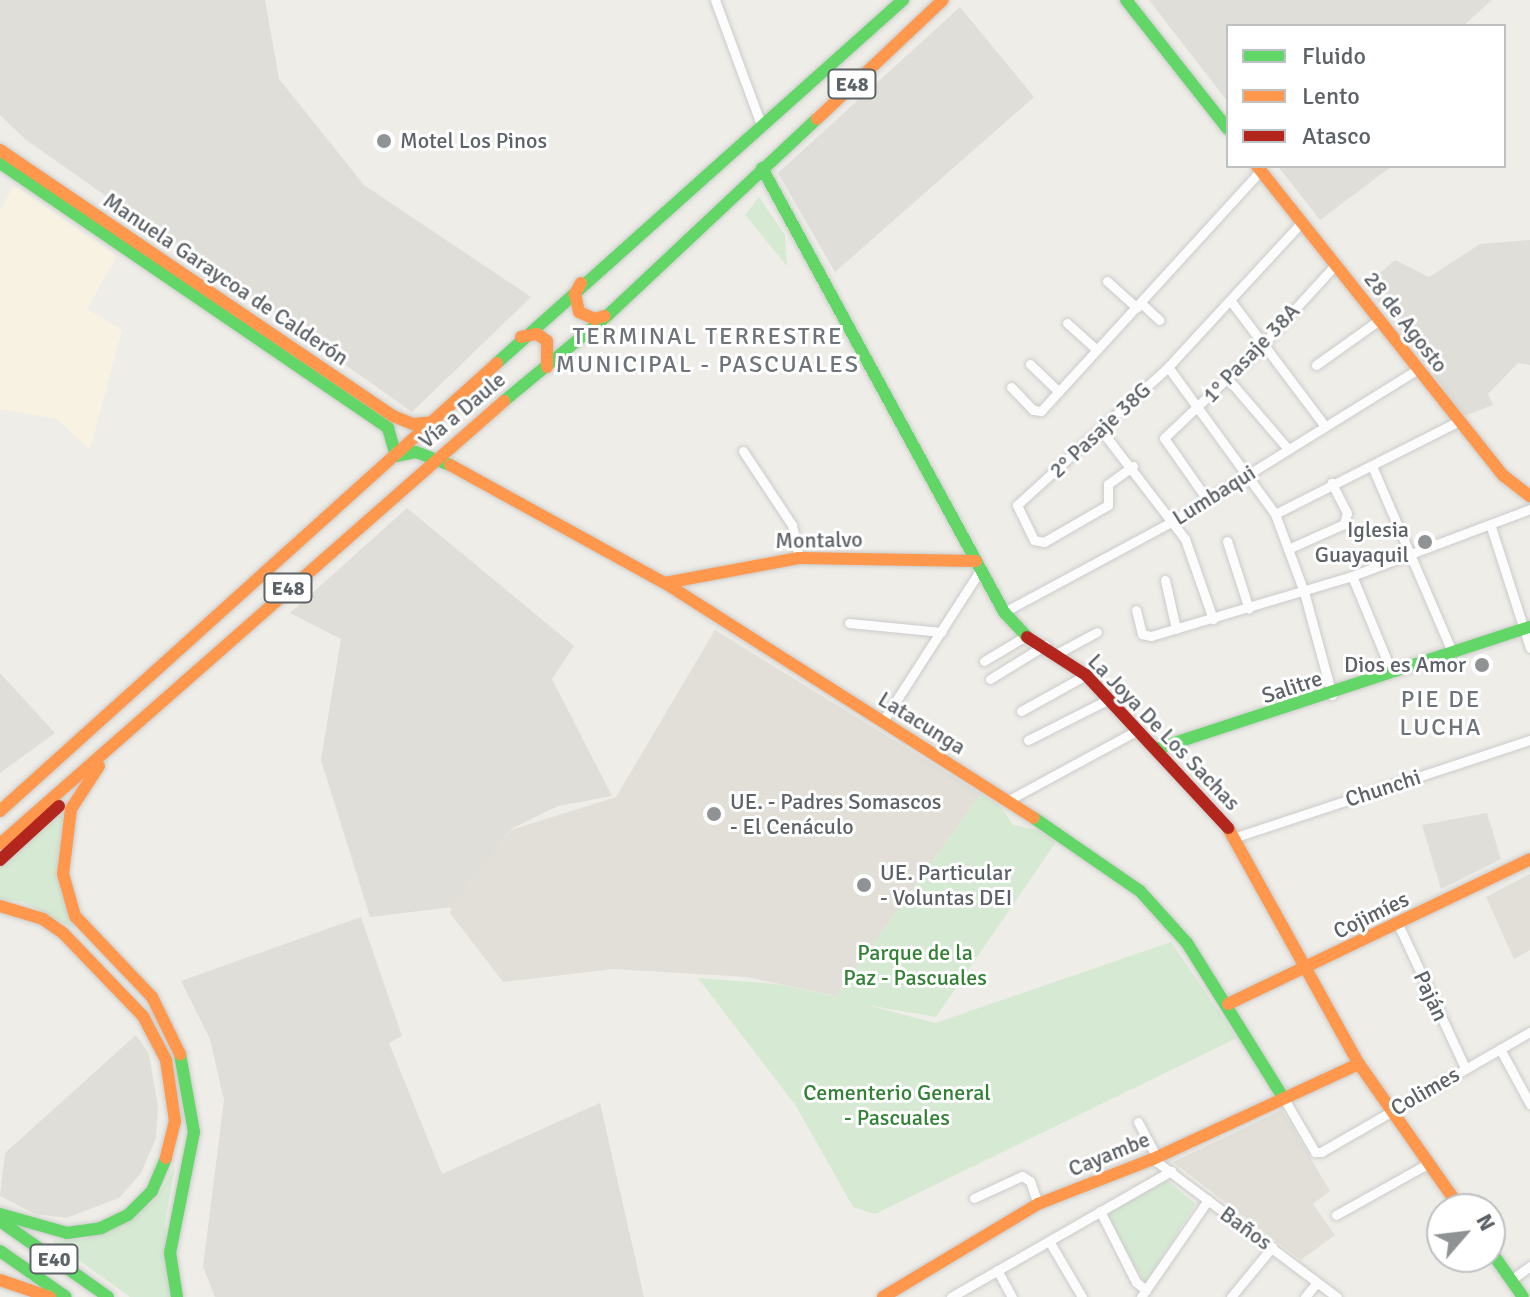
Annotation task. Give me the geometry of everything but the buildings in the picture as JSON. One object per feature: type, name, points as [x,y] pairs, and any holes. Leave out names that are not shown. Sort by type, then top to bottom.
[{"type":"main road","name":"Vía a Daule","points":[[0,811],[435,422],[520,337],[903,0]]},
{"type":"main road","name":"Vía a Daule","points":[[0,844],[436,458],[609,314],[943,0]]},
{"type":"main road","points":[[1126,0],[1226,126]]},
{"type":"main road","name":"Manuela Garaycoa de Calderón","points":[[0,150],[393,416],[413,424],[435,422]]},
{"type":"main road","name":"Manuela Garaycoa de Calderón","points":[[0,163],[220,317],[388,428],[396,456]]},
{"type":"main road","name":"La Joya De Los Sachas","points":[[762,168],[1004,612],[1026,636],[1058,653],[1086,675],[1236,837],[1304,970],[1359,1064],[1450,1193]]},
{"type":"main road","name":"28 de Agosto","points":[[1259,168],[1504,476],[1530,496]]},
{"type":"main road","points":[[585,279],[575,294],[579,312],[595,319],[609,314]]},
{"type":"main road","points":[[220,317],[229,305]]},
{"type":"main road","points":[[520,337],[531,334],[547,341],[551,358],[546,368]]},
{"type":"main road","name":"Latacunga","points":[[396,456],[416,452],[436,458],[665,583],[1007,801],[1140,891],[1187,943],[1228,1004],[1283,1097]]},
{"type":"main road","name":"Montalvo","points":[[665,583],[799,558],[979,565]]},
{"type":"main road","name":"Salitre","points":[[1156,749],[1332,695],[1527,628]]},
{"type":"main road","points":[[141,718],[76,795],[64,840],[66,896],[90,935],[152,997],[172,1030],[193,1093],[194,1132],[170,1253],[177,1297]]},
{"type":"main road","points":[[0,799],[43,772]]},
{"type":"main road","points":[[0,860],[86,781]]},
{"type":"main road","name":"Cojimíes","points":[[1228,1004],[1530,859]]},
{"type":"main road","points":[[0,906],[43,919],[63,933],[143,1016],[166,1060],[175,1121],[164,1167],[152,1191],[128,1215],[101,1228],[67,1233],[0,1214]]},
{"type":"main road","name":"Cayambe","points":[[884,1297],[1038,1204],[1155,1158],[1359,1064]]},
{"type":"main road","name":"E40","points":[[0,1221],[108,1297]]},
{"type":"main road","name":"E40","points":[[0,1251],[66,1297]]},
{"type":"main road","points":[[1506,1273],[1523,1297]]},
{"type":"main road","points":[[0,1280],[50,1297]]},
{"type":"street","points":[[715,0],[762,127]]},
{"type":"street","points":[[1011,387],[1038,412],[1139,306],[1259,168]]},
{"type":"street","name":"2° Pasaje 38G","points":[[1133,466],[1108,484],[1108,505],[1044,542],[1034,540],[1017,505],[1168,367],[1302,222]]},
{"type":"street","name":"1° Pasaje 38A","points":[[1206,498],[1164,438],[1263,344],[1336,264]]},
{"type":"street","points":[[1107,281],[1159,320]]},
{"type":"street","points":[[1230,300],[1325,426]]},
{"type":"street","points":[[1316,365],[1379,320]]},
{"type":"street","points":[[1067,323],[1097,350]]},
{"type":"street","points":[[1030,364],[1059,392]]},
{"type":"street","points":[[1168,367],[1249,473],[1275,514],[1304,592],[1332,695]]},
{"type":"street","name":"Lumbaqui","points":[[1004,612],[1173,521],[1418,369]]},
{"type":"street","points":[[1228,379],[1288,449]]},
{"type":"street","points":[[1275,514],[1459,421]]},
{"type":"street","points":[[1101,430],[1133,466],[1173,521],[1201,578],[1213,619]]},
{"type":"street","points":[[743,451],[792,525],[799,558]]},
{"type":"street","points":[[1372,466],[1452,652]]},
{"type":"street","points":[[1288,549],[1344,524],[1347,513],[1332,483]]},
{"type":"street","points":[[1136,610],[1147,636],[1176,629],[1352,576],[1491,527],[1530,509]]},
{"type":"street","points":[[1491,527],[1527,628],[1530,648]]},
{"type":"street","points":[[1227,541],[1249,609]]},
{"type":"street","points":[[883,721],[942,632],[979,565]]},
{"type":"street","points":[[1352,576],[1392,673]]},
{"type":"street","points":[[1165,580],[1176,629]]},
{"type":"street","points":[[849,623],[942,632]]},
{"type":"street","points":[[1058,653],[1097,632]]},
{"type":"street","points":[[984,661],[1026,636]]},
{"type":"street","points":[[990,679],[1045,645]]},
{"type":"street","points":[[1021,711],[1086,675]]},
{"type":"street","points":[[1028,740],[1109,699]]},
{"type":"street","points":[[1007,801],[1138,730]]},
{"type":"street","name":"Chunchi","points":[[1236,837],[1530,740]]},
{"type":"street","name":"Paján","points":[[1398,924],[1465,1068]]},
{"type":"street","name":"Colimes","points":[[1321,1152],[1530,1032]]},
{"type":"street","points":[[1500,1049],[1530,1104]]},
{"type":"street","name":"Latacunga","points":[[1283,1097],[1315,1152],[1321,1152]]},
{"type":"street","points":[[1138,1122],[1155,1158]]},
{"type":"street","name":"Baños","points":[[1155,1158],[1337,1297]]},
{"type":"street","points":[[1336,1215],[1429,1163]]},
{"type":"street","points":[[951,1297],[1171,1171]]},
{"type":"street","points":[[974,1198],[1022,1176],[1030,1181],[1038,1204]]},
{"type":"street","points":[[1100,1211],[1145,1295],[1208,1200]]},
{"type":"street","points":[[1049,1241],[1082,1297]]},
{"type":"street","points":[[1231,1297],[1272,1247]]},
{"type":"street","points":[[1511,1280],[1530,1266]]},
{"type":"street","points":[[997,1270],[1012,1297]]},
{"type":"street","points":[[1305,1297],[1317,1282]]},
{"type":"shaded area","points":[[0,0],[265,0],[279,79],[364,185],[531,297],[412,412],[25,139],[0,115]]},
{"type":"shaded area","points":[[1149,0],[1492,0],[1465,24],[1226,24],[1226,99]]},
{"type":"shaded area","points":[[960,7],[1034,97],[835,272],[778,173]]},
{"type":"shaded area","points":[[1280,168],[1389,168],[1320,220]]},
{"type":"shaded area","points":[[14,185],[117,256],[87,309],[122,330],[90,450],[57,419],[0,409],[0,210]]},
{"type":"shaded area","points":[[1530,240],[1530,365],[1518,363],[1488,394],[1493,405],[1464,416],[1366,285],[1395,260],[1429,277],[1480,244]]},
{"type":"shaded area","points":[[407,508],[574,646],[552,679],[612,796],[558,806],[511,829],[453,907],[370,917],[321,760],[341,639],[290,613]]},
{"type":"shaded area","name":"UE. - Padres Somascos - El Cenáculo","points":[[715,630],[981,794],[836,996],[747,977],[613,969],[503,982],[450,913],[453,902],[511,830],[616,797]]},
{"type":"shaded area","points":[[0,673],[55,733],[0,773]]},
{"type":"shaded area","points":[[1487,813],[1501,859],[1441,889],[1422,825]]},
{"type":"shaded area","points":[[1530,874],[1530,950],[1514,959],[1486,897]]},
{"type":"shaded area","points":[[361,917],[402,1036],[389,1043],[442,1174],[600,1103],[644,1297],[215,1297],[203,1267],[224,1100],[210,1039],[181,981]]},
{"type":"shaded area","points":[[136,1035],[149,1054],[158,1107],[156,1138],[141,1173],[119,1198],[66,1218],[35,1214],[0,1196],[5,1153]]},
{"type":"shaded area","points":[[1282,1110],[1330,1191],[1313,1204],[1335,1235],[1301,1260],[1173,1162]]},
{"type":"green space","points":[[759,197],[785,235],[787,266],[745,215]]},
{"type":"green space","name":"Cementerio General - Pascuales","points":[[981,794],[1001,807],[1013,825],[1038,830],[1056,842],[936,1017],[867,1005],[935,1023],[1171,942],[1237,1038],[875,1214],[853,1207],[796,1106],[698,978],[776,984],[836,996]]},
{"type":"green space","points":[[71,798],[57,862],[75,929],[23,902],[0,899],[0,865]]},
{"type":"green space","points":[[175,1165],[165,1224],[171,1297],[130,1297],[52,1241],[86,1239],[126,1223],[158,1197]]},
{"type":"green space","points":[[1165,1179],[1196,1204],[1145,1283],[1104,1212]]},
{"type":"traffic: fast","points":[[497,363],[903,0]]},
{"type":"traffic: fast","points":[[1126,0],[1226,126]]},
{"type":"traffic: fast","points":[[504,401],[609,314],[817,119]]},
{"type":"traffic: fast","points":[[0,163],[388,428],[396,456],[416,452],[450,465]]},
{"type":"traffic: fast","points":[[762,168],[1004,612],[1027,637]]},
{"type":"traffic: fast","points":[[1156,749],[1530,627]]},
{"type":"traffic: fast","points":[[1034,818],[1140,891],[1187,943],[1283,1097]]},
{"type":"traffic: fast","points":[[177,1297],[170,1253],[194,1132],[180,1054]]},
{"type":"traffic: fast","points":[[0,1214],[67,1233],[101,1228],[128,1215],[152,1191],[166,1158]]},
{"type":"traffic: fast","points":[[0,1221],[108,1297]]},
{"type":"traffic: fast","points":[[0,1251],[66,1297]]},
{"type":"traffic: fast","points":[[1506,1273],[1523,1297]]},
{"type":"traffic: slow","points":[[817,119],[943,0]]},
{"type":"traffic: slow","points":[[0,150],[393,416],[413,424],[435,422]]},
{"type":"traffic: slow","points":[[1259,168],[1504,476],[1530,496]]},
{"type":"traffic: slow","points":[[581,283],[575,294],[579,312],[595,319],[605,316]]},
{"type":"traffic: slow","points":[[521,337],[537,334],[547,341],[547,367]]},
{"type":"traffic: slow","points":[[0,811],[497,363]]},
{"type":"traffic: slow","points":[[0,844],[504,401]]},
{"type":"traffic: slow","points":[[450,465],[665,583],[1034,818]]},
{"type":"traffic: slow","points":[[665,583],[799,558],[976,561]]},
{"type":"traffic: slow","points":[[99,766],[71,809],[63,874],[75,916],[152,997],[180,1054]]},
{"type":"traffic: slow","points":[[1228,828],[1359,1064],[1450,1193]]},
{"type":"traffic: slow","points":[[1228,1004],[1530,859]]},
{"type":"traffic: slow","points":[[0,906],[43,919],[63,933],[143,1016],[166,1060],[175,1121],[166,1158]]},
{"type":"traffic: slow","points":[[883,1297],[1038,1204],[1153,1159],[1359,1064]]},
{"type":"traffic: slow","points":[[0,1280],[50,1297]]},
{"type":"traffic: jam","points":[[1027,637],[1086,675],[1228,828]]},
{"type":"traffic: jam","points":[[0,860],[59,806]]},
{"type":"place","name":"Motel Los Pinos","points":[[384,141]]},
{"type":"place","name":"Iglesia Guayaquil","points":[[1425,542]]},
{"type":"place","name":"Dios es Amor","points":[[1482,665]]},
{"type":"place","name":"UE. - Padres Somascos - El Cenáculo","points":[[714,814]]},
{"type":"place","name":"UE. Particular - Voluntas DEI","points":[[864,885]]},
{"type":"district","name":"TERMINAL TERRESTRE MUNICIPAL - PASCUALES","points":[[708,351]]},
{"type":"district","name":"PIE DE LUCHA","points":[[1441,714]]},
{"type":"park label","name":"Parque de la Paz - Pascuales","points":[[915,964]]}]
